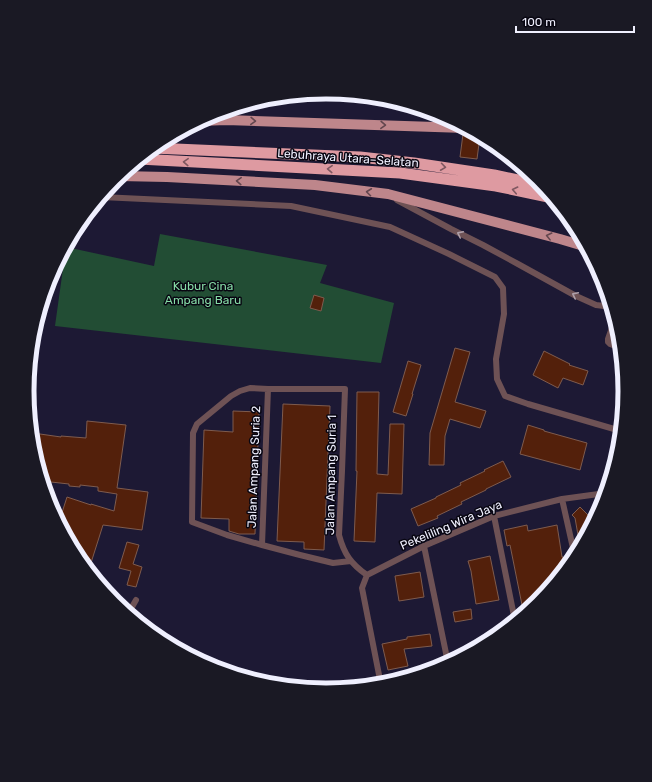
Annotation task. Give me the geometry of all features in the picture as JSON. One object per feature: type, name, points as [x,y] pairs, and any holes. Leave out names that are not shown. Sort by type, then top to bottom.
[{"type":"highway","name":"Lebuhraya Utara–Selatan","points":[[163,148],[360,157],[414,163],[494,175],[530,182]]},
{"type":"highway","name":"Lebuhraya Utara–Selatan","points":[[147,159],[400,172],[496,186],[544,196]]},
{"type":"main road","points":[[214,121],[452,128]]},
{"type":"main road","points":[[128,176],[315,185],[388,194],[579,245]]},
{"type":"street","points":[[388,194],[576,296],[596,305],[605,306]]},
{"type":"street","points":[[107,197],[292,206],[390,228],[449,254],[495,277],[503,288],[504,314],[496,359],[497,379],[505,396],[616,430]]},
{"type":"street","points":[[611,330],[608,342],[614,346]]},
{"type":"street","points":[[268,389],[250,388],[240,391],[231,396],[197,424],[193,433],[192,522],[227,535],[333,563],[351,561]]},
{"type":"street","name":"Jalan Ampang Suria 1","points":[[268,389],[344,388],[339,535],[342,545],[351,561],[357,568],[367,575]]},
{"type":"street","name":"Jalan Ampang Suria 2","points":[[262,545],[268,389]]},
{"type":"street","name":"Pekeliling Wira Jaya","points":[[367,575],[424,546],[494,516],[562,499],[600,494]]},
{"type":"street","points":[[562,499],[573,547]]},
{"type":"street","points":[[494,516],[514,615]]},
{"type":"street","points":[[424,546],[447,657]]},
{"type":"street","points":[[367,575],[362,588],[380,678]]},
{"type":"street","points":[[131,609],[136,600]]},
{"type":"green space","name":"Kubur Cina Ampang Baru","points":[[160,234],[327,265],[320,283],[394,303],[381,363],[55,326],[64,262],[71,248],[154,266]]},
{"type":"building","points":[[463,134],[479,142],[477,159],[460,157]]},
{"type":"building","points":[[314,295],[324,298],[321,311],[310,308]]},
{"type":"building","points":[[455,348],[470,352],[455,402],[486,411],[480,428],[450,419],[445,436],[444,465],[429,465],[430,433]]},
{"type":"building","points":[[544,351],[570,364],[569,365],[588,371],[583,385],[563,378],[558,388],[533,375]]},
{"type":"building","points":[[408,361],[421,365],[406,416],[393,412]]},
{"type":"building","points":[[357,392],[379,392],[377,474],[388,475],[390,424],[404,424],[402,494],[377,493],[375,542],[354,541],[357,471]]},
{"type":"building","points":[[283,404],[330,406],[324,550],[304,549],[304,542],[277,541]]},
{"type":"building","points":[[233,411],[259,412],[255,534],[239,534],[229,531],[229,519],[201,518],[204,430],[233,432]]},
{"type":"building","points":[[87,421],[126,425],[117,488],[148,492],[142,530],[103,525],[91,564],[73,537],[61,514],[67,497],[114,511],[117,494],[98,491],[98,487],[80,485],[80,487],[69,486],[69,484],[48,482],[37,434],[61,437],[86,438]]},
{"type":"building","points":[[528,425],[587,443],[580,470],[520,454]]},
{"type":"building","points":[[503,461],[511,477],[461,502],[462,504],[437,516],[438,518],[418,526],[411,509],[461,485],[460,483]]},
{"type":"building","points":[[580,507],[590,517],[580,535],[578,535],[575,518],[572,515]]},
{"type":"building","points":[[527,525],[528,531],[557,525],[562,557],[564,560],[546,584],[522,607],[510,545],[507,546],[504,530]]},
{"type":"building","points":[[127,542],[139,545],[133,564],[142,567],[136,587],[127,585],[131,571],[119,568]]},
{"type":"building","points":[[490,556],[499,600],[476,604],[468,561]]},
{"type":"building","points":[[420,572],[424,597],[399,601],[395,576]]},
{"type":"building","points":[[471,609],[472,619],[455,622],[453,612]]},
{"type":"building","points":[[430,634],[432,646],[404,649],[408,666],[388,670],[382,644],[407,639],[407,637]]}]
